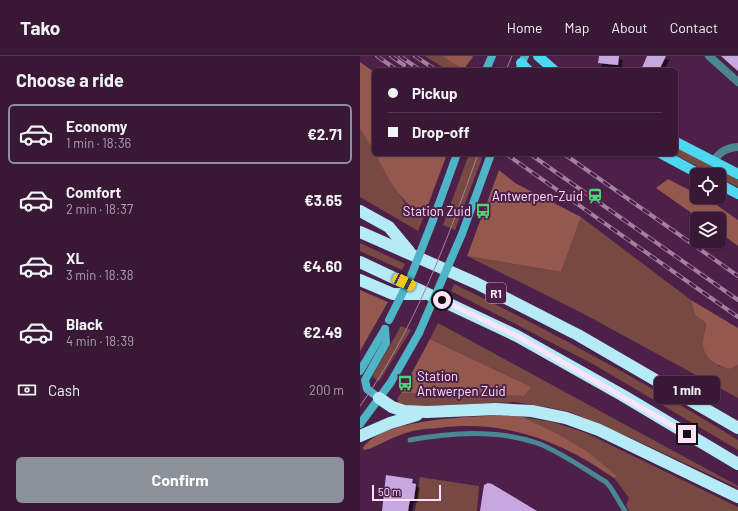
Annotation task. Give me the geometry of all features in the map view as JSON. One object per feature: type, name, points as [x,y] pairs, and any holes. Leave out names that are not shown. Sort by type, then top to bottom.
[{"type":"highway","points":[[360,211],[389,227],[411,254]]},
{"type":"highway","name":"R1","points":[[360,232],[476,283],[578,335],[738,428]]},
{"type":"highway","name":"R1","points":[[360,262],[517,336],[622,395],[738,464]]},
{"type":"highway","points":[[360,280],[393,294],[429,294]]},
{"type":"highway","points":[[379,398],[397,410],[427,412],[496,409],[532,411],[566,418],[599,430],[738,497]]},
{"type":"highway","points":[[360,436],[402,418],[427,412]]},
{"type":"main road","points":[[486,68],[487,56]]},
{"type":"main road","points":[[486,68],[492,56]]},
{"type":"main road","points":[[538,56],[552,68]]},
{"type":"main road","points":[[678,143],[738,174]]},
{"type":"main road","points":[[360,371],[385,329],[411,276],[456,156]]},
{"type":"main road","points":[[360,424],[391,382],[418,333],[462,234],[490,156]]},
{"type":"main road","points":[[666,156],[690,169]]},
{"type":"main road","points":[[726,188],[738,194]]},
{"type":"main road","points":[[379,398],[367,389],[365,380],[386,343],[385,329]]},
{"type":"street","points":[[709,56],[738,82]]},
{"type":"street","points":[[713,162],[719,153],[730,148],[738,147]]},
{"type":"lane","points":[[410,440],[448,434],[473,433],[510,437],[537,443],[552,450],[606,482],[614,492],[625,511]]},
{"type":"shaded area","points":[[425,56],[442,56],[460,68],[444,68]]},
{"type":"shaded area","points":[[442,56],[473,57],[465,68],[460,68]]},
{"type":"shaded area","points":[[360,62],[372,71],[372,149],[360,129]]},
{"type":"shaded area","points":[[360,129],[372,149],[372,156],[376,156],[404,202],[411,209],[424,216],[418,231],[360,197]]},
{"type":"shaded area","points":[[678,148],[717,168],[701,168],[678,156]]},
{"type":"shaded area","points":[[376,156],[446,156],[424,216],[401,197]]},
{"type":"shaded area","points":[[468,156],[479,156],[482,158],[455,230],[443,225]]},
{"type":"shaded area","points":[[499,170],[515,183],[581,217],[561,272],[467,256]]},
{"type":"shaded area","points":[[726,173],[738,179],[738,187],[726,181]]},
{"type":"shaded area","points":[[668,179],[690,190],[690,204],[715,204],[738,220],[738,246],[726,237],[726,212],[690,212],[656,188]]},
{"type":"shaded area","points":[[581,217],[691,300],[695,315],[706,323],[703,342],[718,366],[730,369],[738,365],[738,398],[582,313],[467,256],[561,272]]},
{"type":"shaded area","points":[[360,243],[405,264],[402,270],[360,251]]},
{"type":"shaded area","points":[[454,284],[562,339],[668,398],[738,440],[738,450],[593,364],[451,291]]},
{"type":"shaded area","points":[[360,290],[388,302],[360,351]]},
{"type":"shaded area","points":[[691,300],[738,328],[738,365],[730,369],[720,366],[712,361],[705,353],[703,342],[706,323],[695,315]]},
{"type":"shaded area","points":[[438,323],[738,486],[738,488],[631,438],[570,412],[515,402],[410,407],[397,405],[397,399],[401,393],[524,396],[532,387],[430,339]]},
{"type":"shaded area","points":[[401,326],[411,330],[378,381],[373,377],[374,373]]},
{"type":"shaded area","points":[[430,339],[532,387],[524,396],[401,393]]},
{"type":"shaded area","points":[[504,415],[523,417],[561,436],[586,451],[617,476],[614,478],[574,453],[553,444],[509,430],[486,427],[463,426],[419,430],[392,438],[369,449],[364,450],[363,448],[373,438],[388,430],[407,425],[450,418]]},
{"type":"shaded area","points":[[523,417],[553,422],[586,433],[738,507],[738,511],[629,511],[626,505],[629,498],[614,478],[616,476],[572,444]]},
{"type":"shaded area","points":[[420,477],[479,486],[477,511],[415,511]]},
{"type":"building","points":[[599,56],[619,56],[618,65],[598,63]]},
{"type":"building","points":[[647,56],[666,56],[660,68],[642,68]]},
{"type":"building","points":[[721,56],[738,56],[738,71],[731,65]]},
{"type":"building","points":[[386,475],[413,479],[412,483],[416,484],[414,499],[410,499],[408,511],[382,511]]},
{"type":"building","points":[[488,483],[537,511],[480,511],[484,485]]},
{"type":"tram line","points":[[507,68],[512,56]]},
{"type":"tram line","points":[[360,406],[397,347],[413,316],[428,284],[454,220],[477,156]]},
{"type":"railway","points":[[377,56],[394,68]]},
{"type":"railway","points":[[391,56],[404,65]]},
{"type":"railway","points":[[400,56],[417,68]]},
{"type":"railway","points":[[415,56],[433,68]]},
{"type":"railway","points":[[509,156],[738,317]]},
{"type":"railway","points":[[533,156],[738,300]]},
{"type":"railway","points":[[567,156],[738,276]]},
{"type":"place","name":"Antwerpen-Zuid","points":[[595,196]]},
{"type":"place","name":"Station Zuid","points":[[483,211]]},
{"type":"place","name":"Station Antwerpen Zuid","points":[[405,383]]},
{"type":"route","points":[[442,300],[517,336],[622,395],[687,434]]}]
